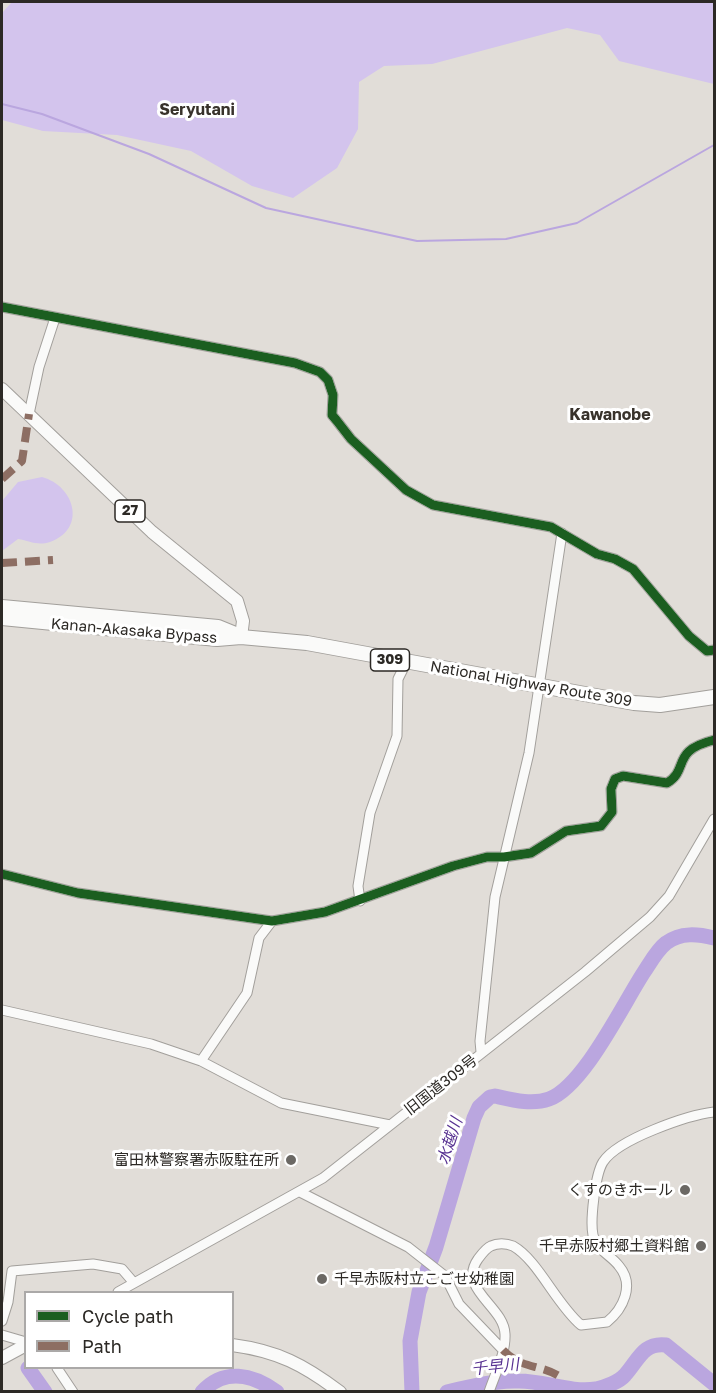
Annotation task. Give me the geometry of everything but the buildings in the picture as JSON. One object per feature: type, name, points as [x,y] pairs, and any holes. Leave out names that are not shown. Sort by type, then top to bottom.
[{"type":"highway","name":"Kanan-Akasaka Bypass","points":[[2,607],[218,627],[241,637]]},
{"type":"highway","name":"Kanan-Akasaka Bypass","points":[[2,618],[217,639],[241,637]]},
{"type":"highway","name":"National Highway Route 309","points":[[241,637],[307,643],[406,663],[660,705],[714,697]]},
{"type":"main road","name":"27","points":[[2,389],[152,532],[237,601],[243,621],[241,637]]},
{"type":"main road","points":[[234,1345],[271,1352],[293,1360],[338,1390]]},
{"type":"main road","points":[[2,1358],[23,1346]]},
{"type":"street","points":[[2,307],[295,363],[313,369],[328,380],[333,394],[332,415],[351,439],[406,490],[433,505],[551,527],[597,554],[615,559],[633,569],[689,636],[706,651],[714,650]]},
{"type":"street","points":[[29,414],[39,368],[55,318]]},
{"type":"street","points":[[481,1052],[480,1041],[489,947],[504,857],[529,753],[562,533]]},
{"type":"street","points":[[360,901],[358,886],[370,813],[397,736],[398,679],[406,663]]},
{"type":"street","points":[[2,874],[78,893],[272,921],[326,912],[453,866],[487,857],[531,853],[566,831],[601,826],[612,812],[610,796],[615,778],[623,776],[667,783],[674,779],[681,759],[693,747],[714,740]]},
{"type":"street","name":"旧国道309号","points":[[121,1291],[300,1192],[390,1125],[650,917],[669,896],[714,819]]},
{"type":"street","points":[[201,1061],[247,993],[259,938],[272,921]]},
{"type":"street","points":[[2,1010],[151,1044],[201,1061],[281,1103],[390,1125]]},
{"type":"street","points":[[489,1392],[506,1334],[498,1315],[477,1290],[472,1275],[477,1260],[489,1246],[500,1243],[512,1245],[526,1256],[567,1313],[581,1324],[607,1322],[620,1309],[627,1290],[621,1267],[598,1247],[593,1235],[597,1184],[603,1162],[617,1150],[669,1123],[714,1112]]},
{"type":"street","points":[[300,1192],[408,1247],[445,1276],[459,1304],[503,1350]]},
{"type":"street","points":[[2,1321],[8,1302],[12,1271],[93,1264],[122,1269],[134,1283]]},
{"type":"street","points":[[2,1335],[23,1346]]},
{"type":"street","points":[[58,1369],[73,1392]]},
{"type":"shaded area","points":[[12,2],[714,2],[714,84],[619,61],[600,35],[567,28],[432,64],[384,66],[359,82],[358,129],[337,168],[293,198],[252,186],[191,151],[117,135],[43,131],[2,120],[2,13]]},
{"type":"shaded area","points":[[42,477],[62,489],[69,498],[72,518],[69,528],[62,536],[50,542],[37,543],[18,539],[2,551],[2,501],[18,482]]},
{"type":"waterway","points":[[2,104],[42,114],[149,154],[266,208],[417,241],[506,239],[577,223],[714,145]]},
{"type":"waterway","name":"水越川","points":[[412,1392],[410,1341],[419,1292],[436,1247],[479,1107],[490,1097],[495,1096],[536,1102],[549,1099],[562,1091],[589,1062],[644,972],[663,946],[672,939],[684,936],[714,938]]},
{"type":"waterway","points":[[447,1392],[510,1381],[586,1390],[596,1389],[619,1380],[646,1349],[658,1345],[666,1345],[714,1384]]},
{"type":"waterway","name":"千早川","points":[[29,1369],[45,1392]]},
{"type":"waterway","name":"千早川","points":[[202,1392],[219,1379],[238,1376],[258,1381],[277,1392]]},
{"type":"marked path","points":[[2,479],[22,461],[29,414]]},
{"type":"marked path","points":[[2,563],[53,560]]},
{"type":"marked path","points":[[503,1350],[523,1363],[559,1376]]},
{"type":"cycle path","points":[[2,307],[295,363],[320,372],[328,380],[333,395],[332,415],[351,439],[406,490],[433,505],[551,527],[597,554],[615,559],[633,569],[689,636],[707,651],[714,650]]},
{"type":"cycle path","points":[[2,874],[78,893],[272,921],[325,912],[453,866],[487,857],[531,853],[566,831],[601,826],[612,812],[611,789],[615,779],[623,776],[667,783],[674,778],[691,749],[714,740]]},
{"type":"place","name":"富田林警察署赤阪駐在所","points":[[291,1160]]},
{"type":"place","name":"くすのきホール","points":[[685,1190]]},
{"type":"place","name":"千早赤阪村郷土資料館","points":[[701,1246]]},
{"type":"place","name":"千早赤阪村立こごせ幼稚園","points":[[322,1279]]},
{"type":"district","name":"Seryutani","points":[[197,110]]},
{"type":"district","name":"Kawanobe","points":[[610,415]]}]
